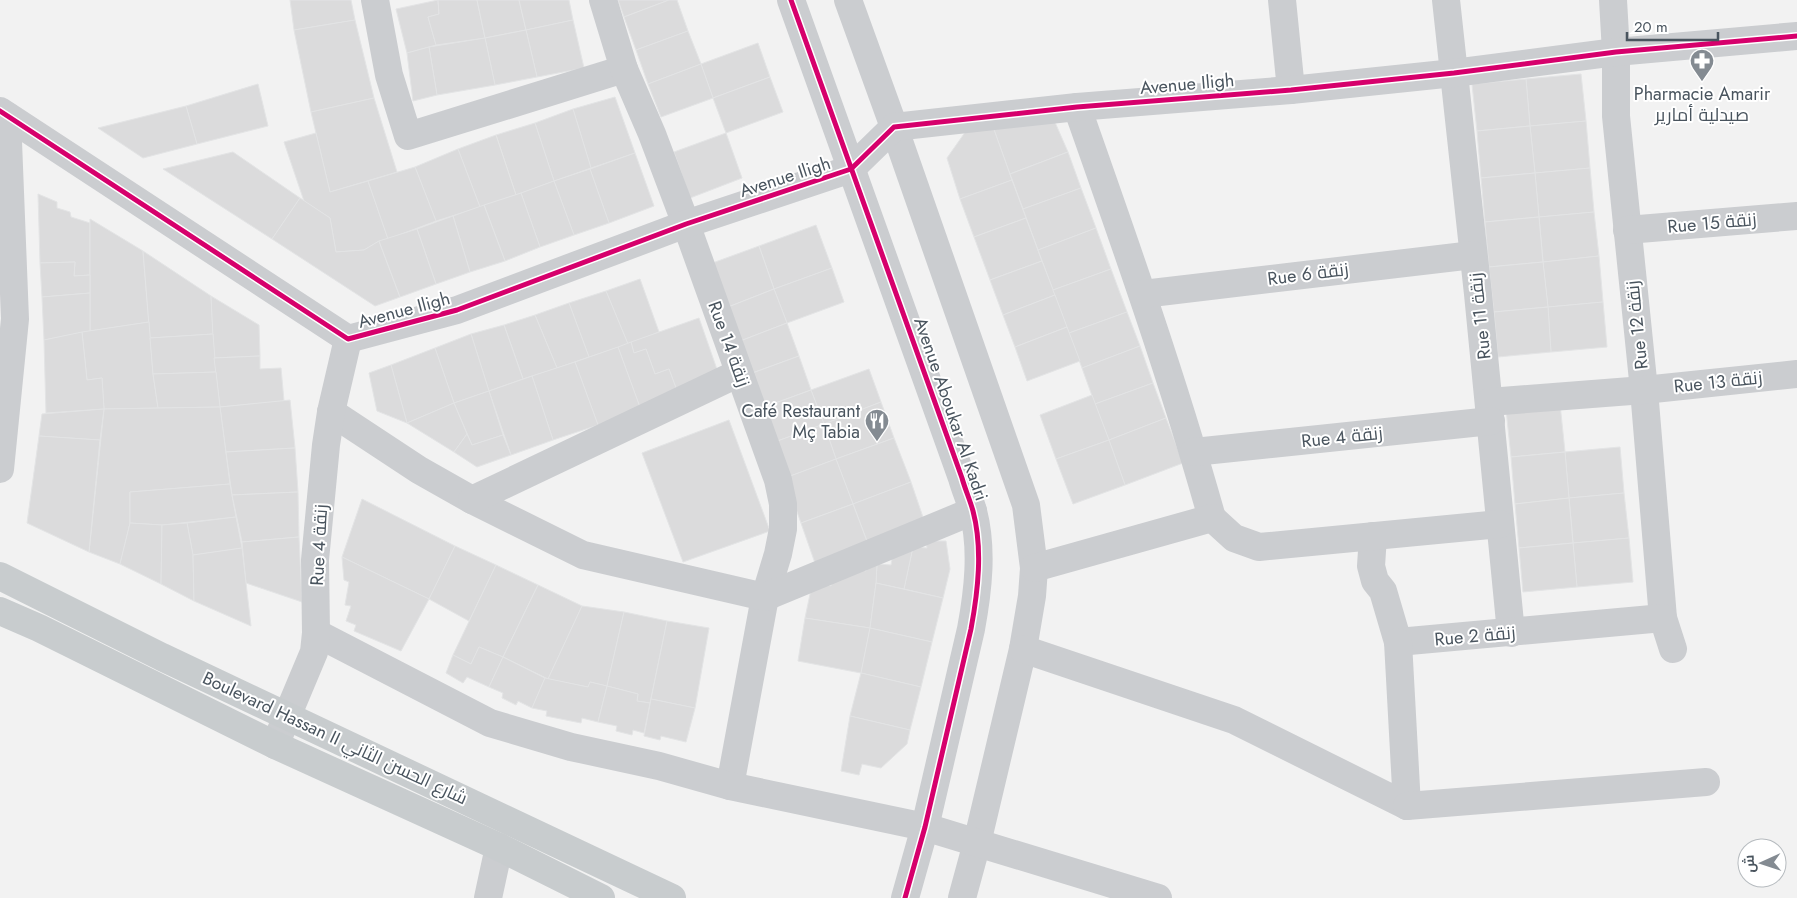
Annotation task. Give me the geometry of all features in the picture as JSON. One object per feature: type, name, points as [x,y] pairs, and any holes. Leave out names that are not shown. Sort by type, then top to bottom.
[{"type":"main road","name":"Boulevard Hassan II شارع الحسن الثاني","points":[[0,576],[162,657],[672,898]]},
{"type":"main road","name":"Boulevard Hassan II شارع الحسن الثاني","points":[[0,612],[39,628],[275,745],[499,847],[601,898]]},
{"type":"street","points":[[375,0],[389,76],[408,136],[624,69]]},
{"type":"street","name":"Rue 14 زنقة","points":[[603,0],[624,69],[652,134],[686,224],[778,480],[784,504],[783,529],[778,554],[765,597],[730,786]]},
{"type":"street","name":"Avenue Aboukar Al Kadri","points":[[791,0],[973,511],[978,548],[976,600],[971,629],[925,827],[905,898]]},
{"type":"street","points":[[848,0],[1026,505],[1034,568],[1032,596],[1023,649],[962,898]]},
{"type":"street","points":[[1282,0],[1291,90]]},
{"type":"street","name":"Rue 11 زنقة","points":[[1446,0],[1490,411],[1511,633]]},
{"type":"street","name":"Rue 12 زنقة","points":[[1613,0],[1616,52],[1616,116],[1644,390],[1663,618],[1673,649]]},
{"type":"street","name":"Avenue Iligh","points":[[4,114],[348,339],[456,310],[686,224],[851,170],[894,127],[1077,107],[1291,90],[1454,73],[1616,52],[1797,36]]},
{"type":"street","points":[[1077,107],[1143,294],[1194,452],[1212,518],[1234,538],[1259,547],[1500,524]]},
{"type":"street","points":[[0,470],[14,319],[4,114]]},
{"type":"street","name":"Rue 15 زنقة","points":[[1627,230],[1797,216]]},
{"type":"street","name":"Rue 6 زنقة","points":[[1143,294],[1473,255]]},
{"type":"street","name":"Rue 4 زنقة","points":[[275,745],[314,652],[316,633],[315,560],[326,445],[331,412],[348,339]]},
{"type":"street","points":[[472,500],[739,373]]},
{"type":"street","name":"Rue 13 زنقة","points":[[1490,411],[1644,390],[1797,374]]},
{"type":"street","name":"Rue 4 زنقة","points":[[1194,452],[1490,411]]},
{"type":"street","points":[[331,412],[419,470],[472,500],[583,555],[765,597],[973,511]]},
{"type":"street","points":[[1034,568],[1212,518]]},
{"type":"street","points":[[1373,536],[1371,566],[1375,581],[1382,591],[1398,642],[1407,806]]},
{"type":"street","name":"Rue 2 زنقة","points":[[1398,642],[1663,618]]},
{"type":"street","points":[[316,633],[490,723],[571,747],[659,766],[730,786],[925,827],[1158,898]]},
{"type":"street","points":[[1023,649],[1234,720],[1407,806],[1706,782]]},
{"type":"street","points":[[488,898],[499,847]]},
{"type":"building","points":[[290,0],[351,0],[355,20],[294,30]]},
{"type":"building","points":[[438,0],[439,14],[428,17],[436,45],[407,53],[396,9]]},
{"type":"building","points":[[438,0],[477,0],[485,38],[436,45],[428,17],[439,14]]},
{"type":"building","points":[[477,0],[519,0],[526,30],[485,38]]},
{"type":"building","points":[[519,0],[569,0],[573,20],[526,30]]},
{"type":"building","points":[[618,0],[669,0],[624,17]]},
{"type":"building","points":[[669,0],[677,0],[688,31],[636,50],[624,17]]},
{"type":"building","points":[[355,20],[374,98],[311,112],[294,30]]},
{"type":"building","points":[[573,20],[584,68],[537,77],[526,30]]},
{"type":"building","points":[[526,30],[537,77],[495,85],[485,38]]},
{"type":"building","points":[[688,31],[701,64],[648,84],[636,50]]},
{"type":"building","points":[[485,38],[495,85],[437,95],[429,47]]},
{"type":"building","points":[[758,43],[770,77],[713,98],[701,64]]},
{"type":"building","points":[[429,47],[437,95],[413,101],[407,53]]},
{"type":"building","points":[[701,64],[713,98],[661,117],[648,84]]},
{"type":"building","points":[[1581,74],[1586,121],[1530,126],[1526,79]]},
{"type":"building","points":[[770,77],[783,112],[726,133],[713,98]]},
{"type":"building","points":[[1526,79],[1530,126],[1477,131],[1472,84]]},
{"type":"building","points":[[258,84],[268,126],[197,144],[186,106]]},
{"type":"building","points":[[615,97],[635,153],[591,168],[573,109]]},
{"type":"building","points":[[374,98],[397,172],[330,192],[311,112]]},
{"type":"building","points":[[186,106],[197,144],[143,158],[98,128]]},
{"type":"building","points":[[573,109],[591,168],[554,181],[535,123]]},
{"type":"building","points":[[1054,120],[1068,152],[1010,174],[992,124]]},
{"type":"building","points":[[1586,121],[1590,168],[1535,173],[1530,126]]},
{"type":"building","points":[[535,123],[554,181],[516,195],[496,135]]},
{"type":"building","points":[[992,124],[1012,180],[960,199],[947,158],[966,131]]},
{"type":"building","points":[[1530,126],[1535,173],[1481,178],[1477,131]]},
{"type":"building","points":[[316,133],[330,192],[368,181],[388,239],[379,241],[364,250],[336,252],[330,218],[304,201],[284,142]]},
{"type":"building","points":[[726,133],[742,178],[690,198],[674,152]]},
{"type":"building","points":[[496,135],[516,195],[480,207],[458,149]]},
{"type":"building","points":[[458,149],[480,207],[436,221],[415,167]]},
{"type":"building","points":[[233,152],[300,198],[272,239],[163,169]]},
{"type":"building","points":[[1068,152],[1081,188],[1023,209],[1010,174]]},
{"type":"building","points":[[635,153],[654,206],[609,223],[590,169]]},
{"type":"building","points":[[415,167],[436,221],[388,239],[368,181]]},
{"type":"building","points":[[1590,168],[1594,212],[1539,217],[1535,173]]},
{"type":"building","points":[[590,169],[609,223],[574,235],[554,181]]},
{"type":"building","points":[[1535,173],[1539,217],[1485,222],[1481,178]]},
{"type":"building","points":[[1012,180],[1026,218],[974,237],[960,199]]},
{"type":"building","points":[[554,181],[574,235],[540,247],[521,193]]},
{"type":"building","points":[[1081,188],[1096,228],[1038,250],[1023,209]]},
{"type":"building","points":[[521,193],[540,247],[505,261],[484,205]]},
{"type":"building","points":[[38,194],[57,202],[57,208],[70,212],[71,217],[90,223],[90,275],[74,276],[75,262],[40,263]]},
{"type":"building","points":[[300,198],[330,218],[336,252],[364,250],[379,241],[400,297],[375,306],[272,239]]},
{"type":"building","points":[[484,205],[505,261],[470,272],[453,216]]},
{"type":"building","points":[[1594,212],[1599,256],[1543,262],[1539,217]]},
{"type":"building","points":[[453,216],[470,272],[436,284],[417,229]]},
{"type":"building","points":[[1539,217],[1543,262],[1489,267],[1485,222]]},
{"type":"building","points":[[1026,218],[1042,261],[990,280],[974,237]]},
{"type":"building","points":[[90,219],[143,251],[149,322],[90,331]]},
{"type":"building","points":[[816,225],[832,268],[774,289],[759,246]]},
{"type":"building","points":[[1096,228],[1111,269],[1053,290],[1038,250]]},
{"type":"building","points":[[417,229],[436,284],[400,297],[379,241]]},
{"type":"building","points":[[759,246],[774,289],[723,309],[707,265]]},
{"type":"building","points":[[143,251],[211,296],[213,334],[150,338]]},
{"type":"building","points":[[1599,256],[1603,302],[1548,307],[1543,262]]},
{"type":"building","points":[[1042,261],[1055,295],[1003,315],[990,280]]},
{"type":"building","points":[[75,262],[74,276],[90,275],[90,293],[42,297],[40,263]]},
{"type":"building","points":[[1543,262],[1548,307],[1494,312],[1489,267]]},
{"type":"building","points":[[832,268],[844,302],[787,323],[774,289]]},
{"type":"building","points":[[1111,269],[1127,312],[1069,333],[1053,290]]},
{"type":"building","points":[[640,279],[659,332],[628,344],[606,291]]},
{"type":"building","points":[[774,289],[787,323],[735,343],[723,309]]},
{"type":"building","points":[[606,291],[628,344],[589,357],[569,303]]},
{"type":"building","points":[[90,293],[90,331],[44,340],[42,297]]},
{"type":"building","points":[[1055,295],[1067,327],[1015,347],[1003,315]]},
{"type":"building","points":[[211,296],[259,325],[260,356],[214,358]]},
{"type":"building","points":[[1603,302],[1607,347],[1551,352],[1548,307]]},
{"type":"building","points":[[569,303],[589,357],[557,368],[535,315]]},
{"type":"building","points":[[1548,307],[1551,352],[1498,357],[1494,312]]},
{"type":"building","points":[[1127,312],[1140,346],[1082,368],[1069,333]]},
{"type":"building","points":[[535,315],[557,368],[523,379],[504,325]]},
{"type":"building","points":[[699,318],[720,378],[679,396],[669,369],[655,374],[646,349],[634,353],[631,342]]},
{"type":"building","points":[[149,322],[158,408],[104,409],[102,378],[87,380],[82,332]]},
{"type":"building","points":[[787,323],[799,356],[747,375],[735,343]]},
{"type":"building","points":[[504,325],[523,379],[489,391],[471,334]]},
{"type":"building","points":[[1067,327],[1080,361],[1027,381],[1015,347]]},
{"type":"building","points":[[82,332],[87,380],[102,378],[104,409],[46,413],[44,340]]},
{"type":"building","points":[[213,334],[216,372],[153,374],[150,338]]},
{"type":"building","points":[[471,334],[489,391],[454,403],[435,348]]},
{"type":"building","points":[[631,342],[634,353],[646,349],[655,374],[669,369],[679,396],[641,410],[618,347]]},
{"type":"building","points":[[1140,346],[1153,383],[1095,404],[1082,368]]},
{"type":"building","points":[[618,347],[641,410],[598,425],[575,362]]},
{"type":"building","points":[[435,348],[454,403],[407,423],[391,365]]},
{"type":"building","points":[[260,356],[260,369],[281,368],[284,401],[220,407],[214,358]]},
{"type":"building","points":[[799,356],[811,390],[759,409],[747,375]]},
{"type":"building","points":[[575,362],[598,425],[553,440],[532,376]]},
{"type":"building","points":[[391,365],[407,423],[377,411],[369,373]]},
{"type":"building","points":[[869,369],[881,402],[824,424],[811,390]]},
{"type":"building","points":[[216,372],[220,407],[158,408],[153,374]]},
{"type":"building","points":[[532,376],[553,440],[511,455],[489,391]]},
{"type":"building","points":[[1153,383],[1166,418],[1109,440],[1095,404]]},
{"type":"building","points":[[811,390],[824,424],[772,443],[759,409]]},
{"type":"building","points":[[489,391],[503,435],[472,445],[454,403]]},
{"type":"building","points":[[1092,395],[1109,440],[1056,459],[1040,415]]},
{"type":"building","points":[[290,400],[295,448],[226,452],[220,407]]},
{"type":"building","points":[[881,402],[894,438],[836,459],[824,424]]},
{"type":"building","points":[[454,403],[467,434],[454,452],[407,423]]},
{"type":"building","points":[[1560,404],[1565,452],[1511,457],[1506,409]]},
{"type":"building","points":[[220,407],[230,484],[130,492],[130,523],[120,564],[89,552],[104,409]]},
{"type":"building","points":[[104,409],[100,440],[39,436],[42,414]]},
{"type":"building","points":[[1166,418],[1183,463],[1125,485],[1109,440]]},
{"type":"building","points":[[729,420],[770,531],[683,562],[642,453]]},
{"type":"building","points":[[824,424],[836,459],[785,478],[772,443]]},
{"type":"building","points":[[467,434],[472,445],[503,435],[511,455],[477,467],[454,452]]},
{"type":"building","points":[[39,436],[100,440],[89,552],[27,523]]},
{"type":"building","points":[[894,438],[911,482],[853,504],[836,459]]},
{"type":"building","points":[[1109,440],[1125,485],[1073,504],[1056,459]]},
{"type":"building","points":[[1620,447],[1624,493],[1569,498],[1565,452]]},
{"type":"building","points":[[295,448],[298,492],[232,495],[226,452]]},
{"type":"building","points":[[1565,452],[1569,498],[1515,504],[1511,457]]},
{"type":"building","points":[[836,459],[853,504],[801,523],[785,478]]},
{"type":"building","points":[[911,482],[925,523],[868,544],[853,504]]},
{"type":"building","points":[[230,484],[236,517],[162,525],[130,523],[130,492]]},
{"type":"building","points":[[298,492],[299,537],[242,542],[232,495]]},
{"type":"building","points":[[1624,493],[1629,538],[1573,543],[1569,498]]},
{"type":"building","points":[[1569,498],[1573,543],[1519,548],[1515,504]]},
{"type":"building","points":[[362,499],[455,546],[429,599],[342,557]]},
{"type":"building","points":[[853,504],[868,544],[815,563],[801,523]]},
{"type":"building","points":[[236,517],[242,548],[193,555],[187,523]]},
{"type":"building","points":[[130,523],[162,525],[161,584],[120,564]]},
{"type":"building","points":[[187,523],[193,555],[194,601],[161,584],[162,525]]},
{"type":"building","points":[[299,537],[302,602],[246,583],[242,542]]},
{"type":"building","points":[[1629,538],[1633,582],[1577,587],[1573,543]]},
{"type":"building","points":[[926,541],[946,541],[950,569],[943,598],[904,589],[913,547],[927,548]]},
{"type":"building","points":[[1573,543],[1577,587],[1523,592],[1519,548]]},
{"type":"building","points":[[455,546],[496,565],[469,621],[429,599]]},
{"type":"building","points":[[913,547],[904,589],[876,583],[877,564],[891,565],[893,553]]},
{"type":"building","points":[[242,548],[251,626],[194,601],[193,555]]},
{"type":"building","points":[[342,557],[429,599],[401,651],[354,631],[356,625],[346,621],[351,606],[345,605],[349,582],[344,580]]},
{"type":"building","points":[[866,563],[877,564],[870,628],[805,618],[813,580],[831,586],[833,573],[850,568],[866,571]]},
{"type":"building","points":[[496,565],[538,585],[503,657],[479,647],[471,664],[453,655]]},
{"type":"building","points":[[876,583],[943,598],[932,642],[870,628]]},
{"type":"building","points":[[538,585],[582,606],[548,679],[503,657]]},
{"type":"building","points":[[582,606],[624,612],[607,686],[590,682],[588,687],[548,679]]},
{"type":"building","points":[[624,612],[667,621],[650,703],[637,701],[638,694],[607,686]]},
{"type":"building","points":[[805,618],[870,628],[861,673],[798,661]]},
{"type":"building","points":[[667,621],[709,628],[695,708],[651,699]]},
{"type":"building","points":[[870,628],[932,642],[921,687],[861,673]]},
{"type":"building","points":[[479,647],[503,657],[489,687],[467,677],[463,683],[446,673],[453,655],[471,664]]},
{"type":"building","points":[[503,657],[545,678],[532,708],[518,701],[516,705],[502,698],[503,693],[489,687]]},
{"type":"building","points":[[861,673],[921,687],[910,730],[850,716]]},
{"type":"building","points":[[545,678],[588,687],[590,682],[607,686],[598,722],[582,718],[581,723],[546,716],[547,711],[532,708]]},
{"type":"building","points":[[607,686],[638,694],[637,701],[650,703],[644,733],[633,730],[632,735],[616,731],[617,726],[598,722]]},
{"type":"building","points":[[651,699],[695,708],[686,742],[661,736],[660,740],[644,736]]},
{"type":"building","points":[[850,716],[910,730],[907,744],[881,768],[862,764],[859,775],[841,771]]},
{"type":"cycle path","points":[[791,0],[962,478],[972,507],[978,540],[976,600],[971,629],[925,827],[905,898]]},
{"type":"cycle path","points":[[0,111],[348,339],[457,310],[686,224],[851,169],[894,127],[1077,107],[1291,90],[1454,73],[1616,52],[1797,36]]},
{"type":"place","name":"Pharmacie Amarir صيدلية أمارير","points":[[1702,82]]},
{"type":"place","name":"Café Restaurant Mç Tabia","points":[[877,442]]}]
